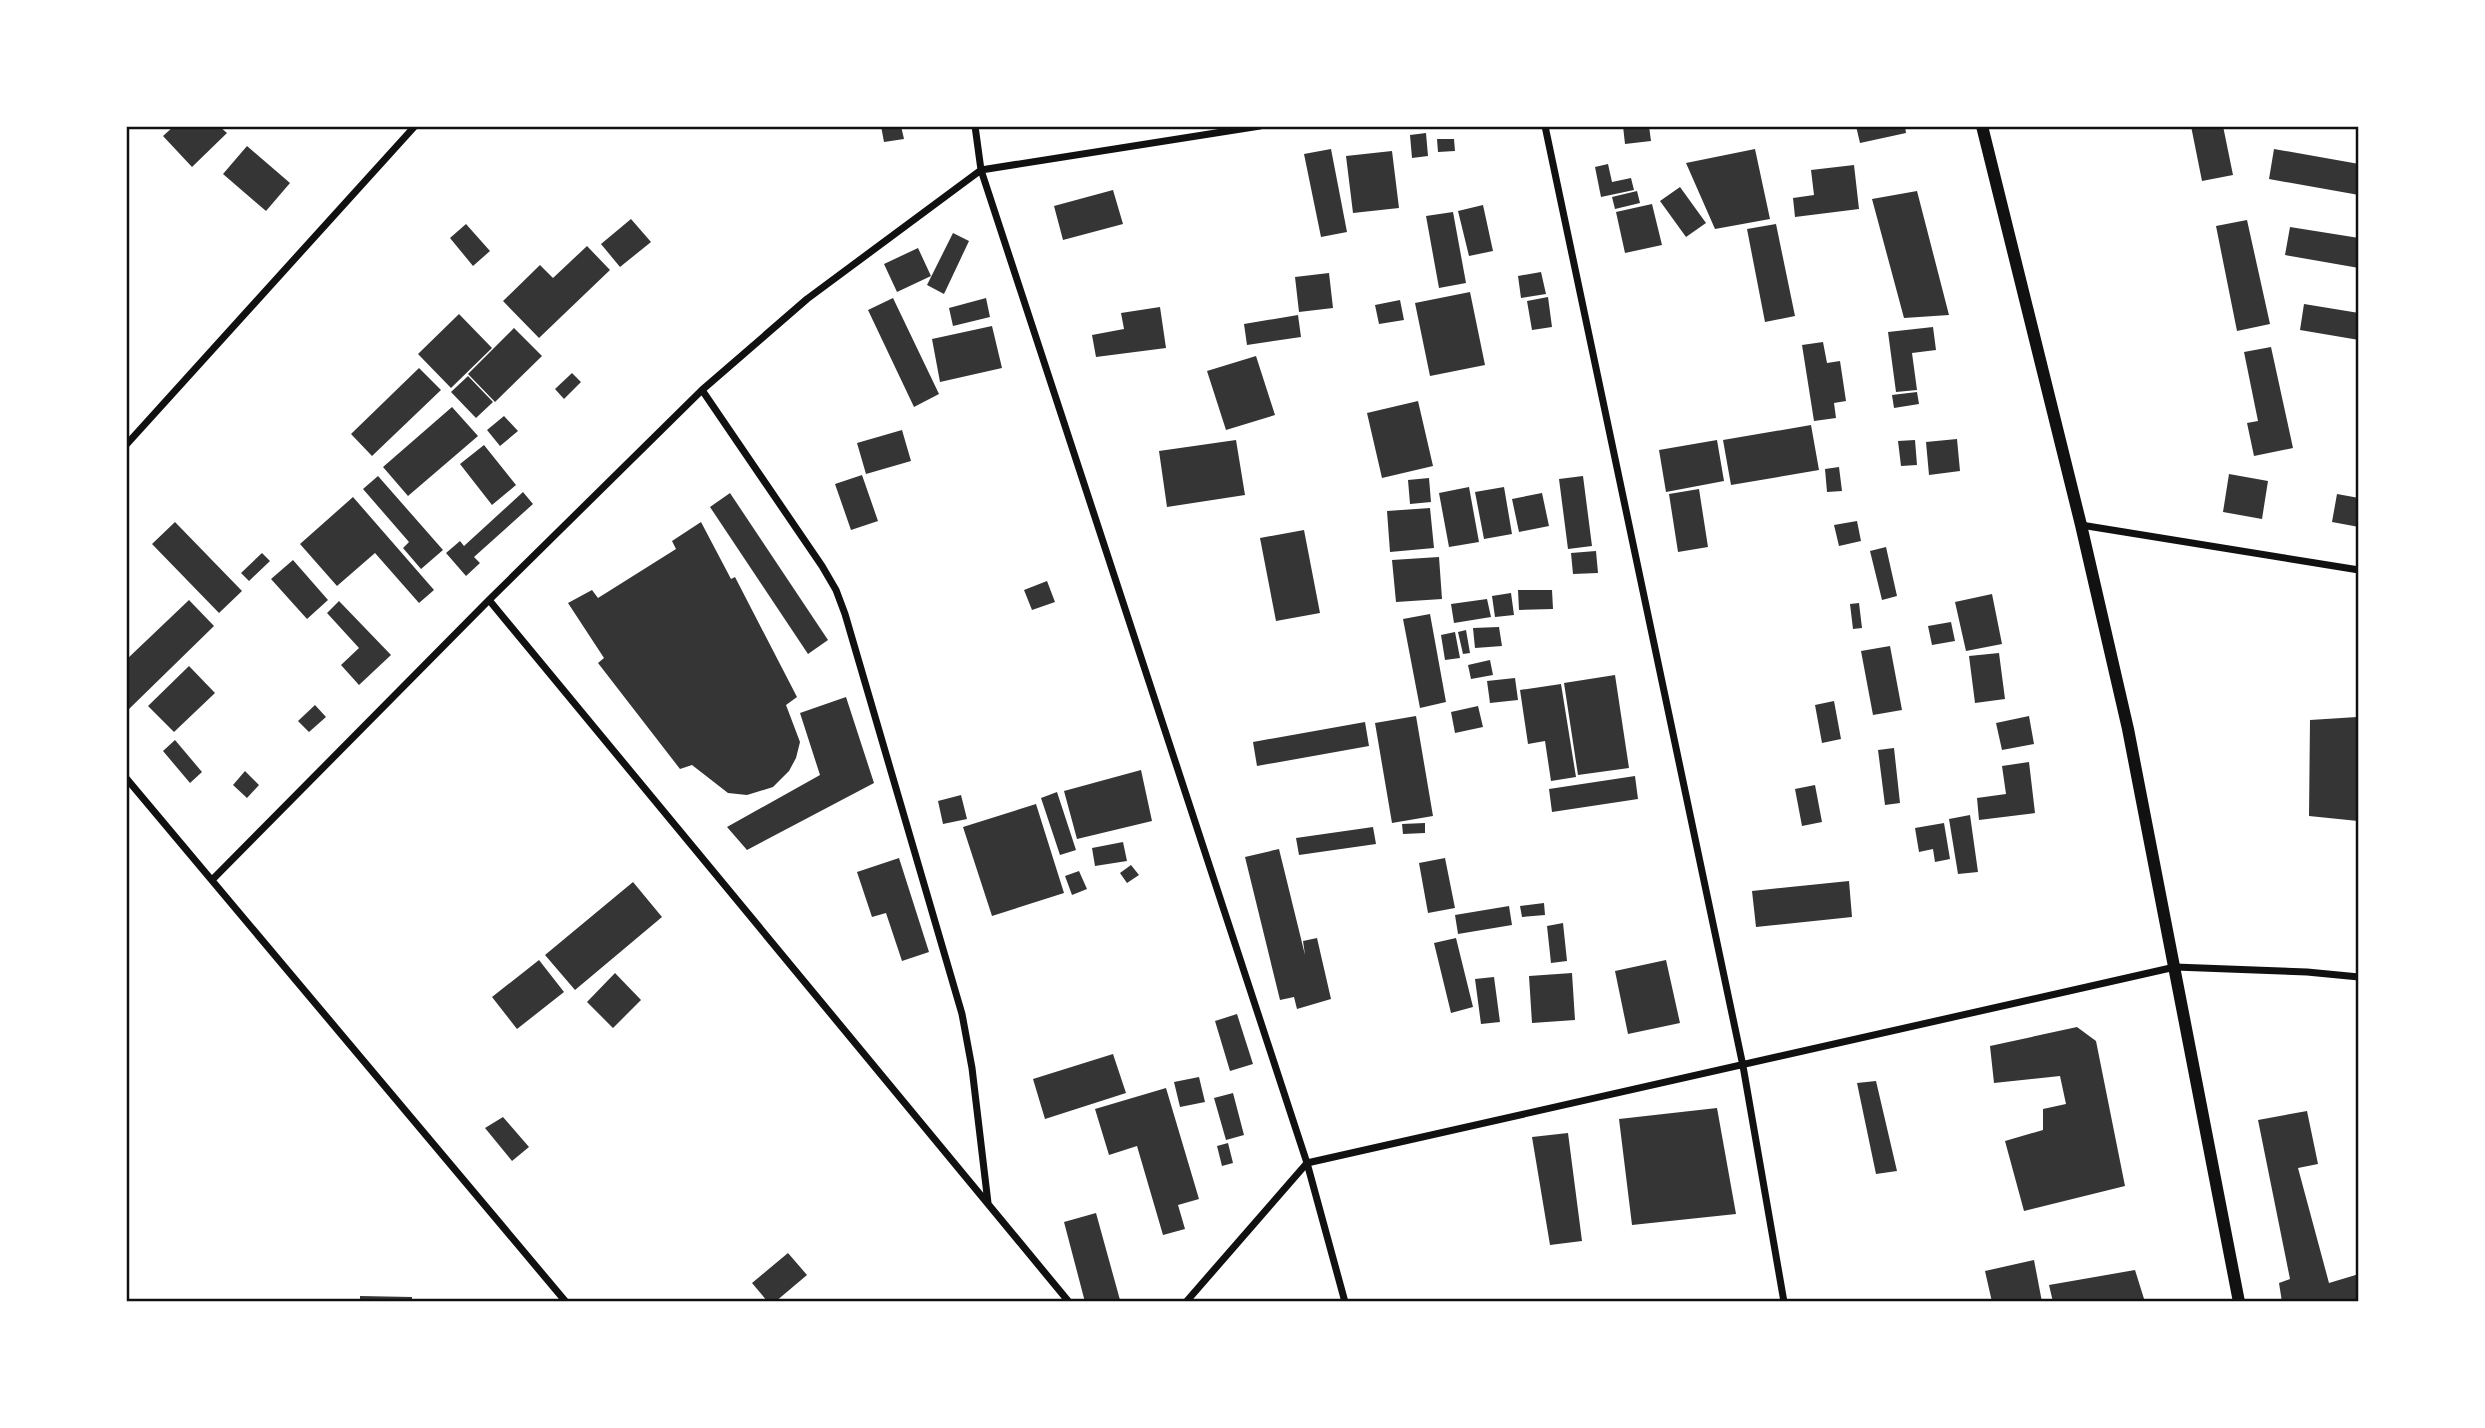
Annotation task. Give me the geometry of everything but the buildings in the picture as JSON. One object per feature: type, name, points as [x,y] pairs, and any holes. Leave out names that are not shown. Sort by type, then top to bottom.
[{"type":"street","points":[[126,445],[415,126]]},
{"type":"street","points":[[975,126],[981,170],[1307,1163],[1345,1302]]},
{"type":"street","points":[[212,880],[489,600],[702,390],[807,299],[981,170],[1261,126]]},
{"type":"street","points":[[1545,126],[1743,1066],[1783,1302]]},
{"type":"street","points":[[1982,126],[2081,525],[2128,729],[2239,1302]]},
{"type":"street","points":[[702,390],[822,566],[836,590],[845,614],[962,1014],[972,1068],[988,1205]]},
{"type":"street","points":[[2081,525],[2359,570]]},
{"type":"street","points":[[489,600],[1069,1302]]},
{"type":"street","points":[[126,778],[566,1302]]},
{"type":"street","points":[[1186,1302],[1307,1163],[2175,967],[2307,972],[2359,977]]}]
